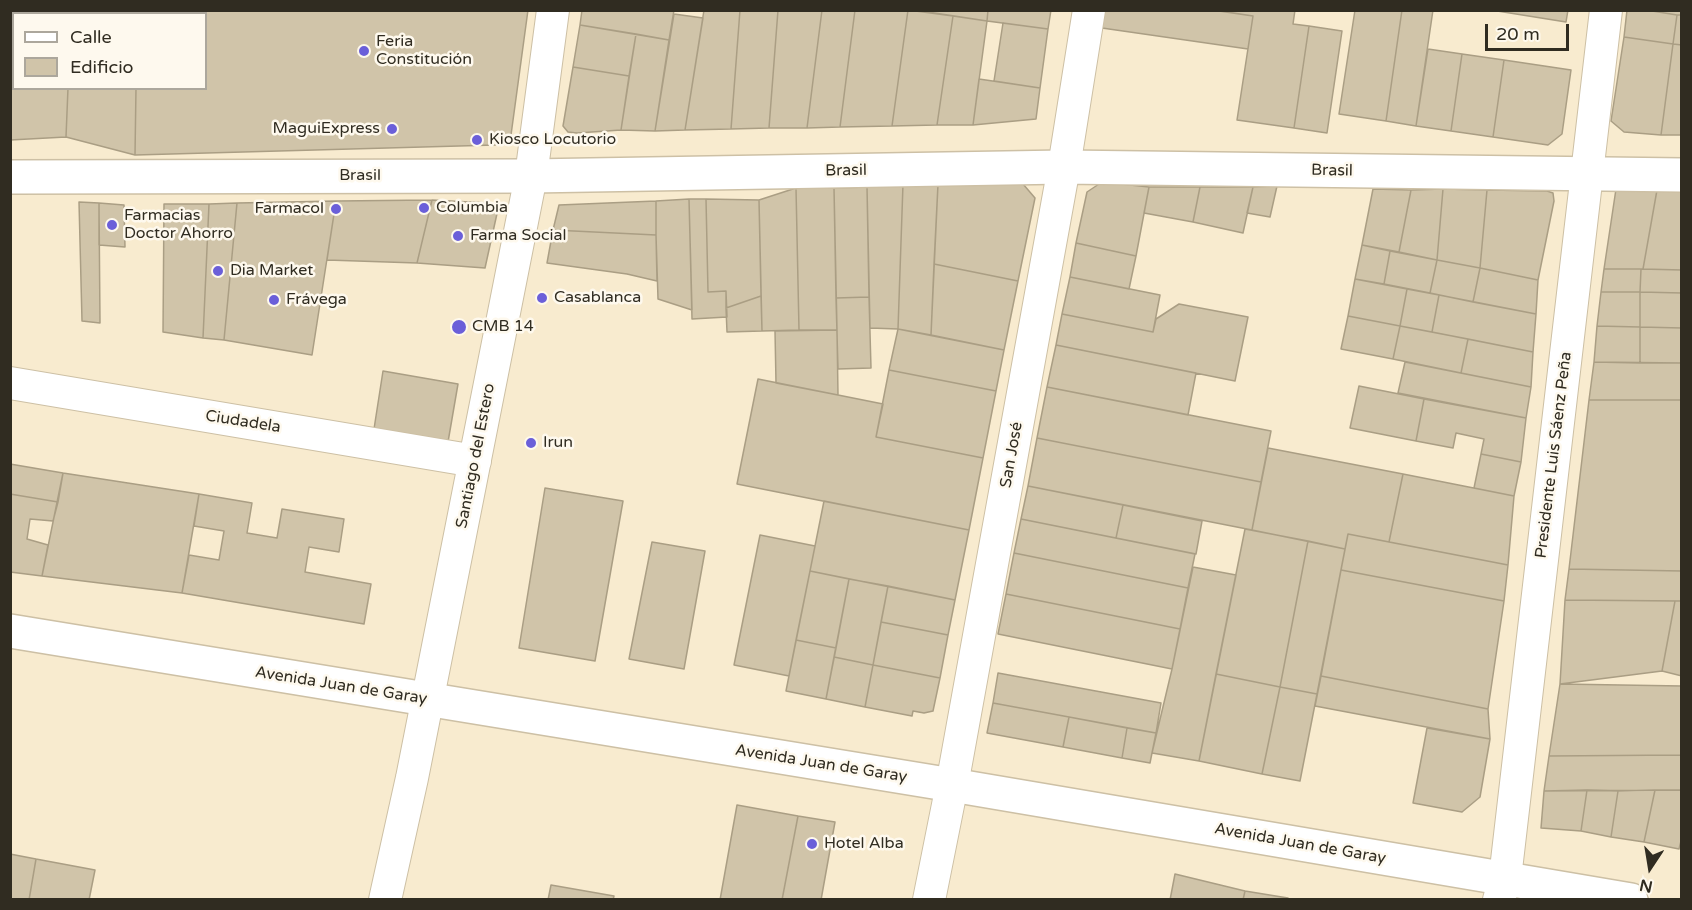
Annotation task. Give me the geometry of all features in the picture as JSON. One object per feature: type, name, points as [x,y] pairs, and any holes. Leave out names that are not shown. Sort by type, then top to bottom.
[{"type":"street","name":"Santiago del Estero","points":[[385,900],[476,461],[531,176],[553,10]]},
{"type":"street","name":"San José","points":[[929,900],[1064,167],[1089,10]]},
{"type":"street","name":"Presidente Luis Sáenz Peña","points":[[1502,889],[1606,10]]},
{"type":"street","name":"Brasil","points":[[10,177],[531,176],[1064,167],[1682,175]]},
{"type":"street","name":"Ciudadela","points":[[10,383],[476,461]]},
{"type":"street","name":"Avenida Juan de Garay","points":[[10,631],[952,785],[1502,889],[1631,900]]},
{"type":"building","points":[[10,10],[130,10],[130,12],[12,12],[12,55],[10,55]]},
{"type":"building","points":[[135,10],[153,10],[153,12],[136,12]]},
{"type":"building","name":"Feria Constitución","points":[[153,10],[528,10],[511,135],[495,145],[135,155],[136,90],[207,90],[207,12],[153,12]]},
{"type":"building","points":[[582,10],[674,10],[669,40],[580,25]]},
{"type":"building","points":[[704,10],[740,10],[731,129],[685,130]]},
{"type":"building","points":[[740,10],[778,10],[769,128],[731,129]]},
{"type":"building","points":[[778,10],[822,10],[807,128],[769,128]]},
{"type":"building","points":[[822,10],[855,10],[840,127],[807,128]]},
{"type":"building","points":[[855,10],[908,10],[892,126],[840,127]]},
{"type":"building","points":[[908,10],[953,16],[937,125],[892,126]]},
{"type":"building","points":[[915,10],[988,10],[987,21]]},
{"type":"building","points":[[988,10],[1051,10],[1048,29],[987,21]]},
{"type":"building","points":[[1104,10],[1212,10],[1253,16],[1248,49],[1102,28]]},
{"type":"building","points":[[1214,10],[1295,10],[1293,24],[1309,26],[1294,128],[1237,120],[1253,16]]},
{"type":"building","points":[[1355,10],[1402,10],[1386,121],[1339,114]]},
{"type":"building","points":[[1402,10],[1433,10],[1416,126],[1386,121]]},
{"type":"building","points":[[1491,10],[1568,10],[1566,22]]},
{"type":"building","points":[[1627,10],[1646,10],[1677,15],[1673,44],[1624,37]]},
{"type":"building","points":[[1646,10],[1682,10],[1682,15],[1677,15]]},
{"type":"building","points":[[674,14],[703,18],[685,130],[655,131]]},
{"type":"building","points":[[1677,15],[1682,15],[1682,45],[1673,44]]},
{"type":"building","points":[[953,16],[987,21],[973,125],[937,125]]},
{"type":"building","points":[[1003,23],[1048,29],[1040,88],[994,81]]},
{"type":"building","points":[[580,25],[636,34],[629,76],[573,67]]},
{"type":"building","points":[[1309,26],[1342,31],[1327,133],[1294,128]]},
{"type":"building","points":[[636,34],[669,40],[655,131],[621,130]]},
{"type":"building","points":[[1624,37],[1673,44],[1661,135],[1624,132],[1611,121]]},
{"type":"building","points":[[1673,44],[1682,45],[1682,135],[1661,135]]},
{"type":"building","points":[[1428,49],[1462,54],[1451,131],[1416,126]]},
{"type":"building","points":[[1462,54],[1504,60],[1493,137],[1451,131]]},
{"type":"building","points":[[10,55],[12,55],[12,90],[68,90],[66,137],[10,140]]},
{"type":"building","points":[[1504,60],[1571,70],[1562,134],[1548,145],[1493,137]]},
{"type":"building","points":[[573,67],[629,76],[621,130],[577,133],[568,132],[563,126]]},
{"type":"building","points":[[979,79],[1040,88],[1036,119],[973,125]]},
{"type":"building","points":[[68,90],[136,90],[135,155],[66,137]]},
{"type":"building","points":[[1102,182],[1149,187],[1136,256],[1076,243],[1087,192]]},
{"type":"building","points":[[903,184],[898,329],[870,328],[867,187]]},
{"type":"building","points":[[903,184],[938,184],[931,335],[898,329]]},
{"type":"building","points":[[938,184],[1023,184],[1035,198],[1018,281],[934,264]]},
{"type":"building","points":[[1277,186],[1270,217],[1247,213],[1253,187]]},
{"type":"building","points":[[867,187],[869,297],[836,298],[834,188]]},
{"type":"building","points":[[1149,187],[1200,187],[1193,222],[1144,213]]},
{"type":"building","points":[[1200,187],[1253,187],[1243,233],[1193,222]]},
{"type":"building","points":[[796,188],[799,330],[762,331],[759,200]]},
{"type":"building","points":[[796,188],[834,188],[837,330],[799,330]]},
{"type":"building","points":[[1373,189],[1411,190],[1399,252],[1362,245]]},
{"type":"building","points":[[1443,189],[1437,260],[1399,252],[1411,190]]},
{"type":"building","points":[[1443,189],[1487,190],[1480,268],[1437,260]]},
{"type":"building","points":[[1616,189],[1657,190],[1643,269],[1604,269]]},
{"type":"building","points":[[1487,190],[1553,193],[1554,201],[1538,280],[1480,268]]},
{"type":"building","points":[[1657,190],[1682,190],[1682,270],[1643,269]]},
{"type":"building","points":[[689,199],[692,310],[658,299],[656,235],[656,201]]},
{"type":"building","points":[[689,199],[706,199],[708,292],[726,291],[727,317],[692,319]]},
{"type":"building","points":[[706,199],[759,200],[761,296],[726,308],[726,291],[708,292]]},
{"type":"building","name":"Farma Social","points":[[432,200],[489,203],[498,209],[485,268],[417,263]]},
{"type":"building","points":[[432,200],[417,263],[327,260],[336,201]]},
{"type":"building","name":"Frávega","points":[[336,201],[312,355],[224,340],[237,203]]},
{"type":"building","points":[[656,201],[656,235],[553,230],[559,205]]},
{"type":"building","points":[[79,202],[99,203],[100,323],[82,321]]},
{"type":"building","name":"Farmacias Doctor Ahorro","points":[[99,203],[124,205],[125,247],[99,245]]},
{"type":"building","name":"Dia Market","points":[[237,203],[224,340],[203,338],[209,204]]},
{"type":"building","points":[[164,204],[209,204],[203,338],[163,332]]},
{"type":"building","points":[[553,230],[656,235],[657,281],[627,274],[547,263]]},
{"type":"building","points":[[1076,243],[1136,256],[1129,289],[1070,277]]},
{"type":"building","points":[[1362,245],[1390,251],[1384,284],[1355,279]]},
{"type":"building","points":[[1390,251],[1437,260],[1430,293],[1384,284]]},
{"type":"building","points":[[1437,260],[1480,268],[1473,302],[1430,293]]},
{"type":"building","points":[[934,264],[1018,281],[1004,350],[931,335]]},
{"type":"building","points":[[1480,268],[1538,280],[1536,314],[1473,302]]},
{"type":"building","points":[[1604,269],[1641,269],[1640,292],[1601,292]]},
{"type":"building","points":[[1641,269],[1682,270],[1682,293],[1640,292]]},
{"type":"building","points":[[1070,277],[1160,295],[1153,332],[1062,314]]},
{"type":"building","points":[[1355,279],[1407,289],[1400,326],[1348,316]]},
{"type":"building","points":[[1407,289],[1439,295],[1432,332],[1400,326]]},
{"type":"building","points":[[1601,292],[1640,292],[1640,327],[1597,326]]},
{"type":"building","points":[[1640,292],[1682,293],[1682,328],[1640,327]]},
{"type":"building","points":[[1439,295],[1536,314],[1533,352],[1432,332]]},
{"type":"building","points":[[761,296],[762,331],[727,332],[726,308]]},
{"type":"building","points":[[869,297],[871,368],[838,369],[836,298]]},
{"type":"building","points":[[1179,304],[1248,317],[1235,381],[1056,345],[1062,314],[1153,332],[1156,319]]},
{"type":"building","points":[[1348,316],[1400,326],[1393,359],[1341,349]]},
{"type":"building","points":[[1400,326],[1468,339],[1461,373],[1393,359]]},
{"type":"building","points":[[1597,326],[1640,327],[1640,363],[1594,362]]},
{"type":"building","points":[[1640,327],[1682,328],[1682,363],[1640,363]]},
{"type":"building","points":[[898,329],[1004,350],[996,391],[889,370]]},
{"type":"building","points":[[837,330],[838,395],[776,383],[775,331]]},
{"type":"building","points":[[1468,339],[1533,352],[1531,387],[1461,373]]},
{"type":"building","points":[[1056,345],[1196,373],[1188,415],[1047,387]]},
{"type":"building","points":[[1405,362],[1531,387],[1526,418],[1398,393]]},
{"type":"building","points":[[1594,362],[1682,363],[1682,400],[1589,400]]},
{"type":"building","points":[[889,370],[996,391],[983,458],[876,437]]},
{"type":"building","points":[[383,371],[458,384],[448,442],[374,429]]},
{"type":"building","points":[[758,379],[883,404],[876,437],[983,458],[969,530],[737,484]]},
{"type":"building","points":[[1359,386],[1424,399],[1416,441],[1350,428]]},
{"type":"building","points":[[1047,387],[1271,431],[1261,482],[1037,438]]},
{"type":"building","points":[[1424,399],[1526,418],[1521,462],[1481,454],[1484,439],[1456,433],[1453,448],[1416,441]]},
{"type":"building","points":[[1589,400],[1682,400],[1682,571],[1569,569]]},
{"type":"building","points":[[1037,438],[1261,482],[1252,530],[1028,486]]},
{"type":"building","points":[[1268,448],[1403,474],[1389,542],[1348,534],[1345,549],[1252,530]]},
{"type":"building","points":[[1481,454],[1521,462],[1514,496],[1474,488]]},
{"type":"building","points":[[10,464],[63,473],[58,502],[10,494]]},
{"type":"building","points":[[63,473],[199,494],[182,593],[42,576]]},
{"type":"building","points":[[1403,474],[1514,496],[1508,565],[1389,542]]},
{"type":"building","points":[[1028,486],[1123,505],[1116,538],[1021,519]]},
{"type":"building","points":[[545,488],[623,501],[595,661],[519,648]]},
{"type":"building","points":[[10,494],[58,502],[53,521],[30,519],[27,539],[48,545],[42,576],[10,572]]},
{"type":"building","points":[[199,494],[252,503],[247,533],[277,538],[282,509],[344,519],[339,552],[309,547],[305,572],[371,584],[364,624],[182,593],[189,555],[219,560],[224,531],[194,526]]},
{"type":"building","points":[[824,501],[969,530],[955,600],[810,571]]},
{"type":"building","points":[[1123,505],[1202,521],[1196,554],[1116,538]]},
{"type":"building","points":[[1021,519],[1195,554],[1188,588],[1014,553]]},
{"type":"building","points":[[1245,529],[1308,541],[1280,687],[1216,674]]},
{"type":"building","points":[[1348,534],[1508,565],[1504,601],[1341,570]]},
{"type":"building","points":[[760,535],[815,546],[789,676],[734,665]]},
{"type":"building","points":[[1308,541],[1345,549],[1317,694],[1280,687]]},
{"type":"building","points":[[652,542],[705,551],[684,669],[629,659]]},
{"type":"building","points":[[1014,553],[1188,588],[1180,629],[1006,594]]},
{"type":"building","points":[[1193,567],[1236,575],[1199,761],[1152,753]]},
{"type":"building","points":[[1569,569],[1682,571],[1682,601],[1565,600]]},
{"type":"building","points":[[1341,570],[1504,601],[1488,709],[1321,676]]},
{"type":"building","points":[[810,571],[849,579],[836,648],[796,640]]},
{"type":"building","points":[[849,579],[888,586],[873,665],[834,657]]},
{"type":"building","points":[[888,586],[955,600],[948,635],[881,622]]},
{"type":"building","points":[[1006,594],[1180,629],[1172,669],[998,634]]},
{"type":"building","points":[[1565,600],[1675,601],[1662,671],[1560,684]]},
{"type":"building","points":[[1675,601],[1682,601],[1682,676],[1662,671]]},
{"type":"building","points":[[881,622],[948,635],[940,678],[873,665]]},
{"type":"building","points":[[796,640],[836,648],[826,699],[786,691]]},
{"type":"building","points":[[834,657],[873,665],[865,707],[826,699]]},
{"type":"building","points":[[873,665],[940,678],[933,711],[924,713],[913,711],[912,716],[865,707]]},
{"type":"building","points":[[998,673],[1161,703],[1156,733],[993,703]]},
{"type":"building","points":[[1216,674],[1280,687],[1262,774],[1199,761]]},
{"type":"building","points":[[1321,676],[1488,709],[1490,739],[1315,706]]},
{"type":"building","points":[[1560,684],[1682,686],[1682,755],[1549,756]]},
{"type":"building","points":[[1280,687],[1317,694],[1300,781],[1262,774]]},
{"type":"building","points":[[993,703],[1069,717],[1063,747],[987,733]]},
{"type":"building","points":[[1069,717],[1127,728],[1122,758],[1063,747]]},
{"type":"building","points":[[1127,728],[1156,733],[1150,763],[1122,758]]},
{"type":"building","points":[[1427,728],[1490,739],[1480,797],[1462,812],[1413,803]]},
{"type":"building","points":[[1682,755],[1682,790],[1544,791],[1549,756]]},
{"type":"building","points":[[1587,790],[1581,831],[1541,828],[1544,791]]},
{"type":"building","points":[[1587,790],[1618,791],[1611,837],[1581,831]]},
{"type":"building","points":[[1655,790],[1644,842],[1611,837],[1618,791]]},
{"type":"building","points":[[1655,790],[1682,790],[1682,837],[1679,849],[1644,842]]},
{"type":"building","points":[[737,805],[798,816],[782,900],[720,900]]},
{"type":"building","name":"Hotel Alba","points":[[798,816],[835,822],[821,900],[782,900]]},
{"type":"building","points":[[10,854],[36,859],[29,900],[10,900]]},
{"type":"building","points":[[36,859],[95,870],[89,900],[29,900]]},
{"type":"building","points":[[1175,874],[1245,891],[1243,900],[1170,900]]},
{"type":"building","points":[[551,885],[614,896],[613,900],[548,900]]},
{"type":"building","points":[[1245,891],[1288,898],[1243,900]]},
{"type":"place","name":"Feria Constitución","points":[[364,51]]},
{"type":"place","name":"MaguiExpress","points":[[392,129]]},
{"type":"place","name":"Kiosco Locutorio","points":[[477,140]]},
{"type":"place","name":"Columbia","points":[[424,208]]},
{"type":"place","name":"Farmacol","points":[[336,209]]},
{"type":"place","name":"Farmacias Doctor Ahorro","points":[[112,225]]},
{"type":"place","name":"Farma Social","points":[[458,236]]},
{"type":"place","name":"Dia Market","points":[[218,271]]},
{"type":"place","name":"Casablanca","points":[[542,298]]},
{"type":"place","name":"Frávega","points":[[274,300]]},
{"type":"place","name":"CMB 14","points":[[459,327]]},
{"type":"place","name":"Irun","points":[[531,443]]},
{"type":"place","name":"Hotel Alba","points":[[812,844]]}]
